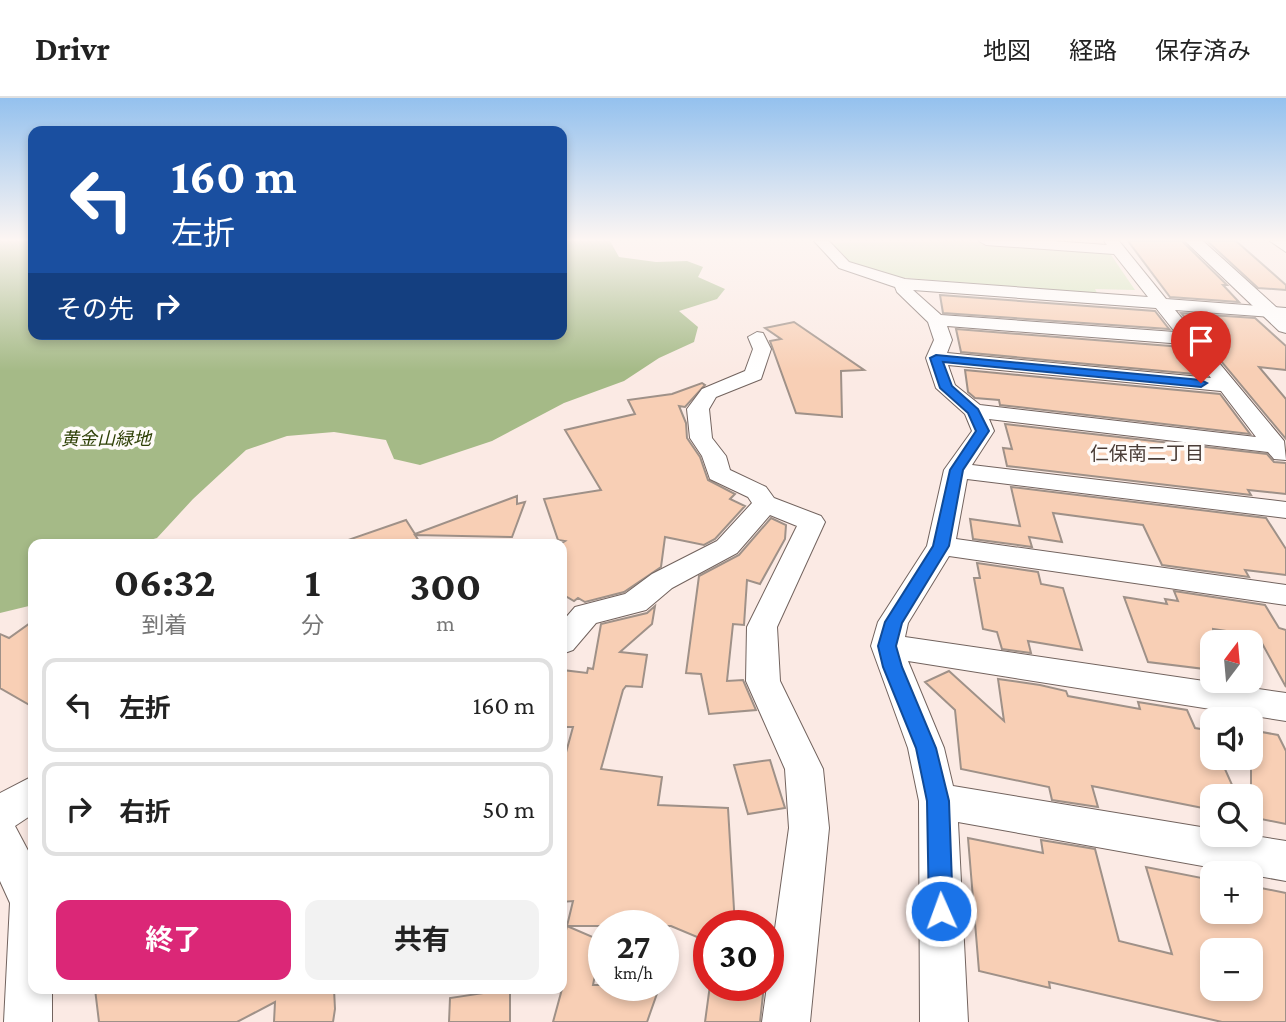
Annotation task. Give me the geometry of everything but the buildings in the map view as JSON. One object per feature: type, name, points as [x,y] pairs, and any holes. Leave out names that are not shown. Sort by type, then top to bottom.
[{"type":"street","points":[[903,284],[903,289],[936,320],[943,340],[936,358],[946,388],[974,411],[983,431],[956,470],[941,546],[893,622],[887,646],[926,748],[938,801],[944,1022]]},
{"type":"street","points":[[905,284],[1278,313]]},
{"type":"street","points":[[1146,284],[1281,452]]},
{"type":"street","points":[[1244,284],[1278,313],[1286,327]]},
{"type":"street","points":[[936,320],[1190,339]]},
{"type":"street","points":[[757,337],[762,349],[754,375],[709,394],[698,409],[701,438],[714,456],[719,474],[757,492],[765,504],[812,522],[762,626],[763,681],[804,769],[809,828],[786,1022]]},
{"type":"street","points":[[936,358],[1228,386]]},
{"type":"street","points":[[974,411],[1281,452]]},
{"type":"street","points":[[956,470],[1286,510]]},
{"type":"street","points":[[567,636],[586,615],[635,601],[662,581],[727,547],[765,504]]},
{"type":"street","points":[[941,546],[1286,595]]},
{"type":"street","points":[[887,646],[1286,707]]},
{"type":"street","points":[[0,814],[28,796]]},
{"type":"street","points":[[938,801],[1286,861]]},
{"type":"street","points":[[0,837],[28,893]]},
{"type":"street","points":[[28,1022],[29,994]]},
{"type":"green space","name":"黄金山緑地","points":[[0,284],[28,284],[28,340],[567,340],[567,284],[714,284],[725,289],[717,299],[679,311],[698,327],[694,342],[659,358],[624,381],[564,403],[492,441],[420,465],[394,459],[386,440],[334,432],[287,436],[246,450],[193,499],[157,538],[28,539],[28,606],[0,613]]},
{"type":"green space","points":[[984,284],[1131,284],[1135,290],[1095,289],[1097,293]]},
{"type":"district","name":"仁保南二丁目","points":[[1147,453]]},
{"type":"route","points":[[941,911],[938,801],[926,748],[887,646],[893,622],[941,546],[956,470],[983,431],[974,411],[946,388],[936,358],[1201,383]]}]
